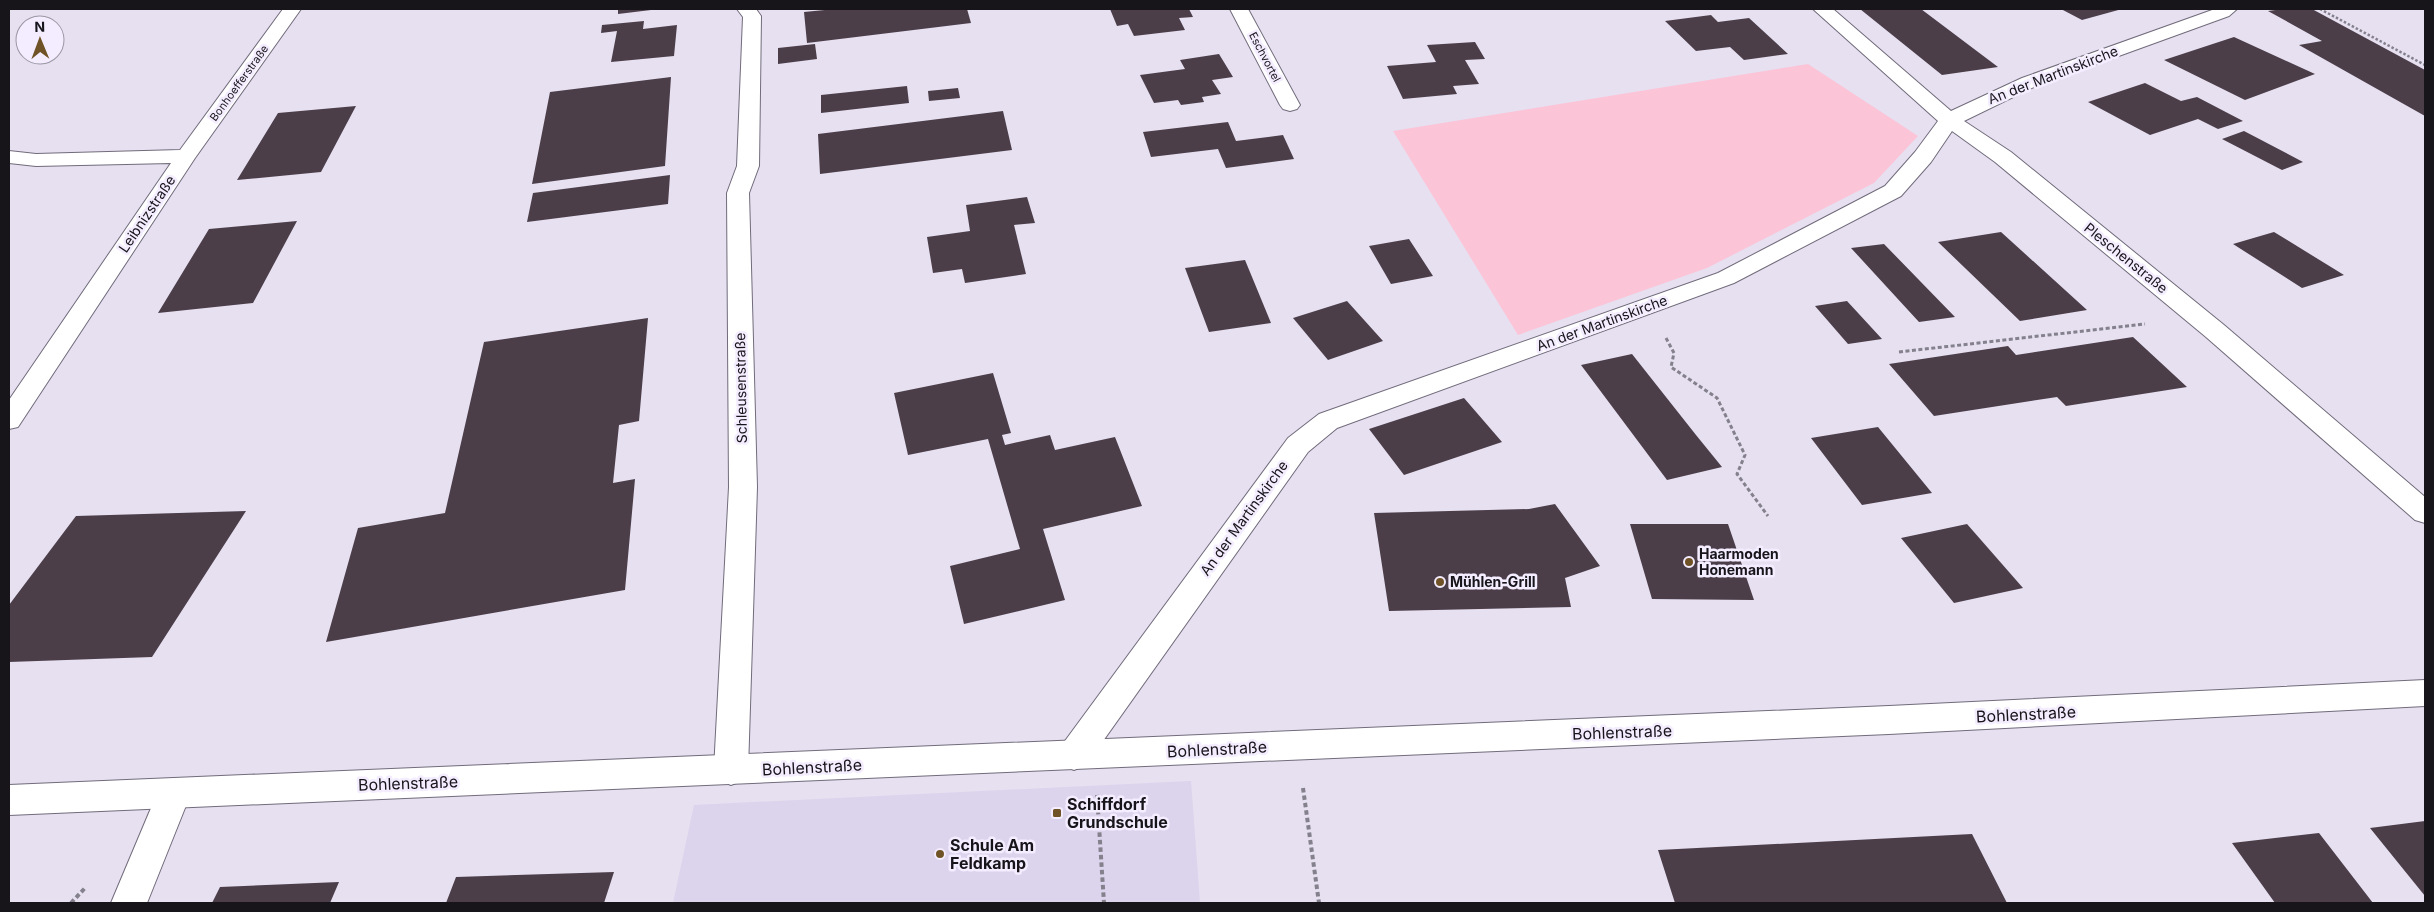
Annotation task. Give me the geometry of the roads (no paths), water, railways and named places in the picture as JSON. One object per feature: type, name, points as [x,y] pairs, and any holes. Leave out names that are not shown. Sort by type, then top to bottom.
[{"type":"street","name":"Bonhoefferstraße","points":[[186,156],[292,9]]},
{"type":"street","name":"Schleusenstraße","points":[[731,770],[743,487],[738,193],[748,166],[752,16],[746,9]]},
{"type":"street","name":"Eschvortel","points":[[1239,9],[1290,105]]},
{"type":"street","name":"Pleschenstraße","points":[[1822,9],[1949,120],[2003,156],[2215,331],[2425,513]]},
{"type":"street","name":"An der Martinskirche","points":[[1085,755],[1292,453],[1298,445],[1328,421],[1726,278],[1893,191],[1922,157],[1949,120],[2029,82],[2228,9]]},
{"type":"street","name":"Leibnizstraße","points":[[9,157],[36,160],[186,156]]},
{"type":"street","name":"Leibnizstraße","points":[[9,420],[186,156]]},
{"type":"street","name":"Bohlenstraße","points":[[9,800],[1929,718],[2425,693]]},
{"type":"street","points":[[128,903],[174,793]]},
{"type":"place","name":"Haarmoden Honemann","points":[[1689,562]]},
{"type":"place","name":"Mühlen-Grill","points":[[1440,582]]},
{"type":"place","name":"Schiffdorf Grundschule","points":[[1057,813]]},
{"type":"place","name":"Schule Am Feldkamp","points":[[940,854]]}]
